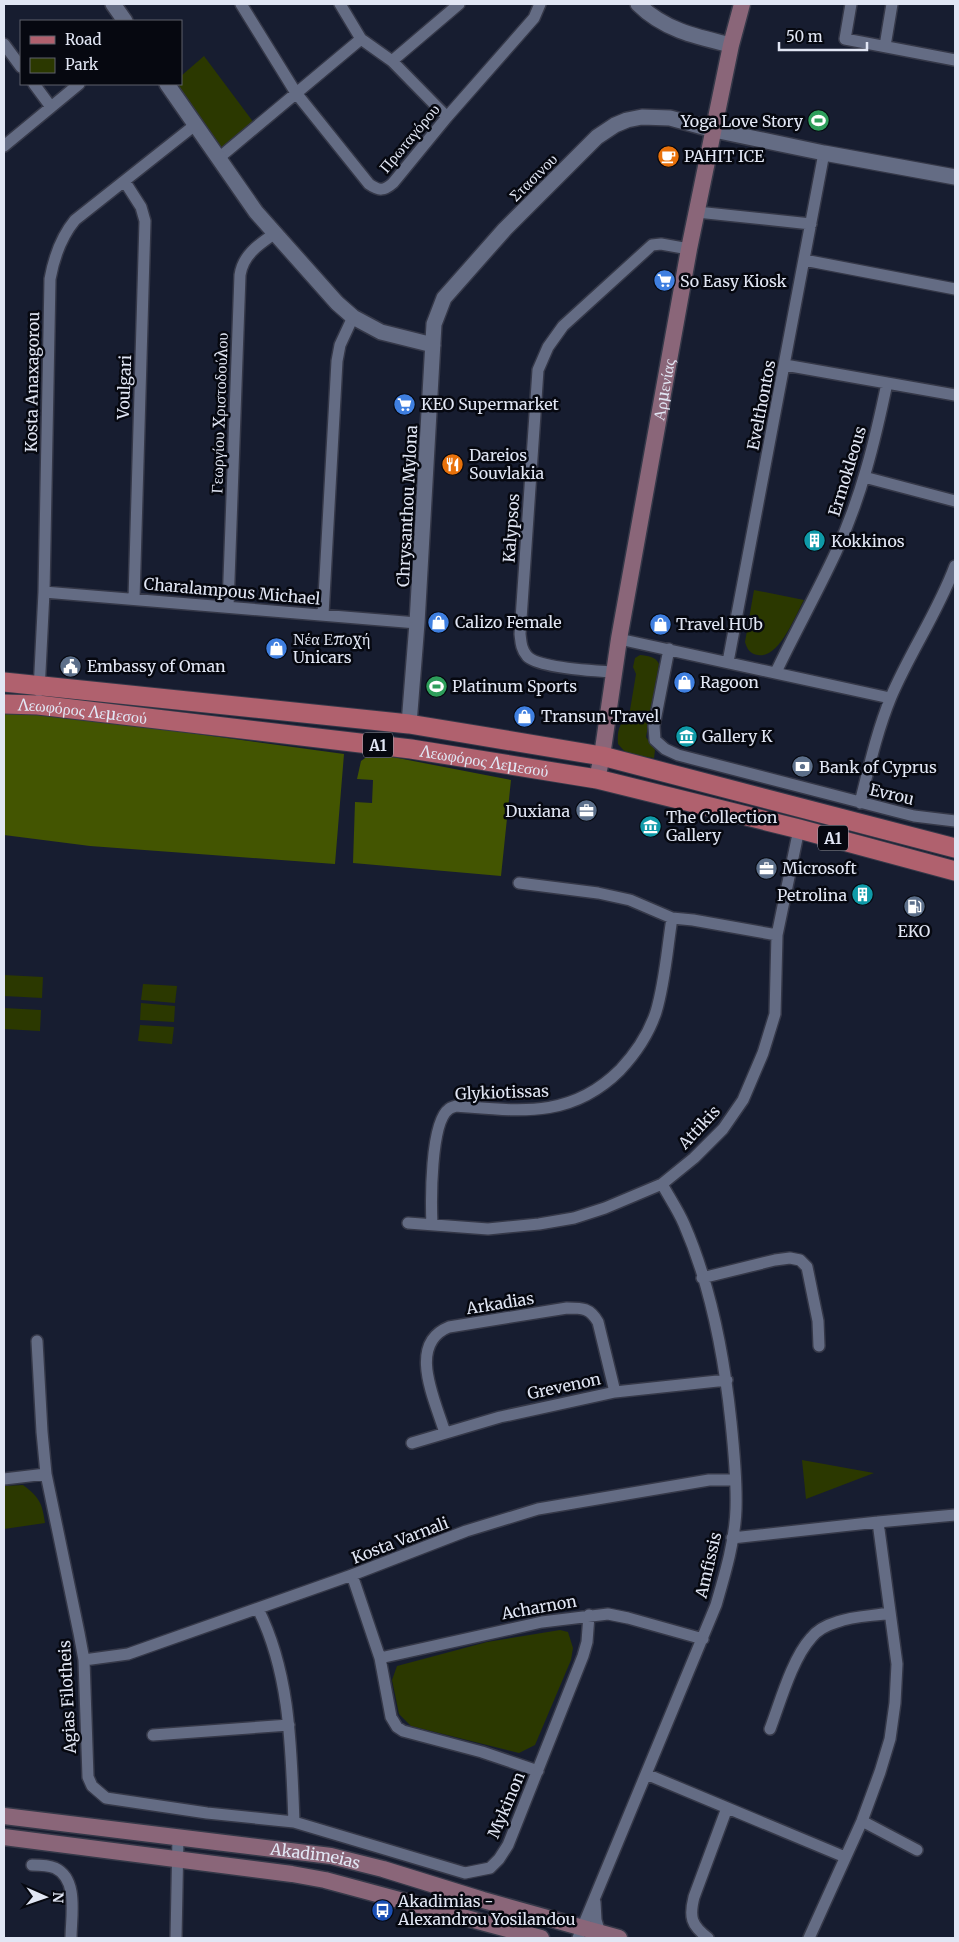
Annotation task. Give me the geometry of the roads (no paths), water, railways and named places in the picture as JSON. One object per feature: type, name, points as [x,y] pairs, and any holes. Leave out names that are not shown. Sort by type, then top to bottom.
[{"type":"main road","name":"Αρμενίας","points":[[597,779],[619,639],[689,249],[731,46],[742,4]]},
{"type":"main road","name":"Λεωφόρος Λεμεσού","points":[[4,682],[410,724],[602,756],[955,848]]},
{"type":"main road","name":"Λεωφόρος Λεμεσού","points":[[4,704],[38,705],[411,749],[597,779],[799,829],[955,871]]},
{"type":"main road","name":"Akadimeias","points":[[4,1816],[331,1856],[383,1868],[579,1933],[600,1933],[618,1938]]},
{"type":"main road","name":"Akadimeias","points":[[4,1837],[292,1874],[325,1880],[541,1938]]},
{"type":"street","points":[[113,4],[124,20]]},
{"type":"street","points":[[241,4],[296,94]]},
{"type":"street","points":[[340,4],[361,39],[392,61],[448,117]]},
{"type":"street","points":[[392,61],[459,4]]},
{"type":"street","name":"Πρωταγόρου","points":[[296,94],[369,184],[380,190],[386,189],[534,18],[540,4]]},
{"type":"street","points":[[638,4],[653,17],[679,32],[731,46]]},
{"type":"street","points":[[850,4],[846,39],[955,60]]},
{"type":"street","points":[[884,46],[892,4]]},
{"type":"street","points":[[220,157],[361,39]]},
{"type":"street","points":[[4,44],[20,66]]},
{"type":"street","points":[[35,85],[51,107]]},
{"type":"street","points":[[4,146],[78,85]]},
{"type":"street","points":[[168,85],[220,157],[256,212],[337,303],[353,318],[381,332],[433,345]]},
{"type":"street","name":"Στασινου","points":[[433,345],[437,314],[450,291],[506,229],[597,138],[607,130],[627,120],[642,117],[670,118],[714,130],[824,153]]},
{"type":"street","name":"Kosta Anaxagorou","points":[[38,705],[44,592],[50,279],[53,264],[66,230],[75,220],[195,125]]},
{"type":"street","points":[[824,153],[955,177]]},
{"type":"street","name":"Evelthontos","points":[[728,662],[824,153]]},
{"type":"street","name":"Voulgari","points":[[125,182],[141,207],[145,221],[134,599]]},
{"type":"street","points":[[697,212],[811,224]]},
{"type":"street","name":"Γεωργίου Χριστοδούλου","points":[[228,607],[240,275],[246,257],[274,234]]},
{"type":"street","name":"Kalypsos","points":[[614,672],[534,662],[526,655],[521,646],[520,634],[538,370],[548,347],[563,326],[652,245],[661,244],[689,249]]},
{"type":"street","points":[[804,260],[955,289]]},
{"type":"street","points":[[323,615],[337,361],[340,345],[353,318]]},
{"type":"street","name":"Chrysanthou Mylona","points":[[410,724],[418,623],[433,345]]},
{"type":"street","points":[[785,365],[955,395]]},
{"type":"street","name":"Ermokleous","points":[[776,672],[836,552],[853,510],[878,427],[887,383]]},
{"type":"street","points":[[864,477],[955,501]]},
{"type":"street","points":[[860,803],[878,733],[890,698],[938,607],[955,566]]},
{"type":"street","name":"Charalampous Michael","points":[[44,592],[418,623]]},
{"type":"street","points":[[619,639],[890,698]]},
{"type":"street","name":"Evrou","points":[[668,649],[654,726],[655,740],[665,749],[678,755],[860,803],[914,816],[955,821]]},
{"type":"street","name":"Attikis","points":[[408,1223],[488,1229],[539,1224],[574,1218],[605,1208],[662,1184],[694,1158],[723,1129],[743,1100],[763,1053],[774,1014],[777,935],[799,829]]},
{"type":"street","points":[[519,883],[598,893],[630,900],[672,918],[777,935]]},
{"type":"street","name":"Glykiotissas","points":[[432,1225],[431,1187],[438,1133],[442,1117],[448,1109],[456,1106],[519,1111],[554,1108],[581,1098],[605,1085],[627,1062],[642,1041],[655,1014],[662,984],[672,918]]},
{"type":"street","name":"Amfissis","points":[[579,1933],[716,1605],[727,1570],[736,1509],[734,1452],[727,1380],[712,1309],[698,1260],[683,1223],[662,1184]]},
{"type":"street","points":[[702,1278],[774,1260],[790,1258],[800,1260],[807,1267],[818,1321],[819,1346]]},
{"type":"street","name":"Arkadias","points":[[445,1433],[427,1373],[425,1358],[428,1346],[434,1336],[440,1330],[448,1327],[567,1308],[587,1309],[593,1313],[598,1322],[615,1392]]},
{"type":"street","name":"Agias Filotheis","points":[[36,1341],[46,1474],[80,1632],[84,1660],[88,1776],[92,1786],[106,1798],[206,1813],[294,1822]]},
{"type":"street","name":"Grevenon","points":[[412,1443],[508,1415],[615,1392],[727,1380]]},
{"type":"street","points":[[4,1480],[46,1474]]},
{"type":"street","name":"Kosta Varnali","points":[[84,1660],[128,1654],[352,1575],[466,1531],[538,1509],[709,1480],[735,1480]]},
{"type":"street","points":[[732,1538],[955,1515]]},
{"type":"street","points":[[809,1938],[862,1821],[890,1739],[895,1703],[896,1664],[878,1522]]},
{"type":"street","points":[[352,1575],[380,1658],[391,1717],[397,1727],[403,1731],[482,1752],[538,1771]]},
{"type":"street","points":[[258,1609],[284,1686],[289,1725],[294,1822]]},
{"type":"street","points":[[770,1729],[803,1648],[812,1636],[838,1621],[890,1613]]},
{"type":"street","name":"Acharnon","points":[[380,1658],[542,1622],[590,1615],[608,1614],[628,1618],[703,1639]]},
{"type":"street","name":"Mykinon","points":[[294,1822],[465,1873],[490,1868],[499,1859],[508,1845],[538,1771],[583,1656],[587,1642],[590,1615]]},
{"type":"street","points":[[153,1735],[289,1725]]},
{"type":"street","points":[[646,1774],[845,1857]]},
{"type":"street","points":[[708,1938],[696,1927],[691,1910],[694,1896],[727,1808]]},
{"type":"street","points":[[862,1821],[917,1850]]},
{"type":"street","points":[[176,1938],[176,1860],[178,1837]]},
{"type":"street","points":[[32,1865],[48,1866],[57,1869],[68,1881],[71,1892],[70,1938]]},
{"type":"street","points":[[595,1895],[596,1920],[600,1933]]},
{"type":"place","name":"Yoga Love Story","points":[[819,121]]},
{"type":"place","name":"PAHIT ICE","points":[[668,156]]},
{"type":"place","name":"So Easy Kiosk","points":[[664,281]]},
{"type":"place","name":"KEO Supermarket","points":[[405,404]]},
{"type":"place","name":"Dareios Souvlakia","points":[[453,464]]},
{"type":"place","name":"Kokkinos","points":[[815,541]]},
{"type":"place","name":"Calizo Female","points":[[439,622]]},
{"type":"place","name":"Travel HUb","points":[[660,624]]},
{"type":"place","name":"Νέα Εποχή Unicars","points":[[277,648]]},
{"type":"place","name":"Embassy of Oman","points":[[71,666]]},
{"type":"place","name":"Ragoon","points":[[684,682]]},
{"type":"place","name":"Platinum Sports","points":[[436,686]]},
{"type":"place","name":"Transun Travel","points":[[525,716]]},
{"type":"place","name":"Gallery K","points":[[686,736]]},
{"type":"place","name":"Bank of Cyprus","points":[[803,767]]},
{"type":"place","name":"Duxiana","points":[[586,811]]},
{"type":"place","name":"The Collection Gallery","points":[[650,826]]},
{"type":"place","name":"Microsoft","points":[[766,868]]},
{"type":"place","name":"Petrolina","points":[[863,895]]},
{"type":"place","name":"EKO","points":[[914,907]]},
{"type":"place","name":"Akadimias - Alexandrou Yosilandou","points":[[382,1910]]}]
